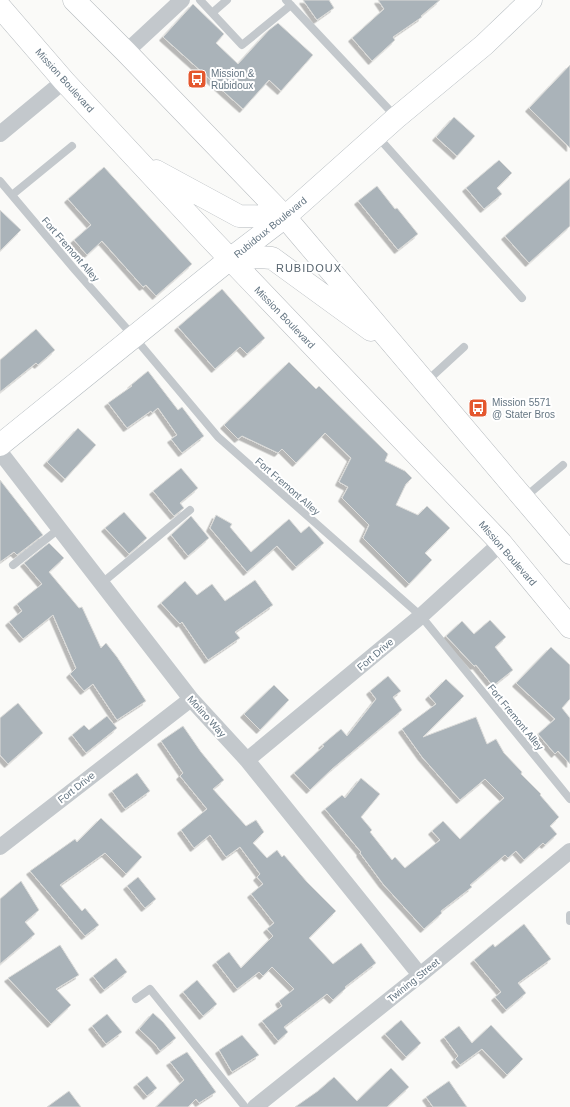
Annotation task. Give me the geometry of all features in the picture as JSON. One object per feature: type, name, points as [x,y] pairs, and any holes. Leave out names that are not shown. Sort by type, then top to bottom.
[{"type":"main road","points":[[74,0],[285,217],[570,553]]},
{"type":"main road","name":"Rubidoux Boulevard","points":[[0,445],[230,259],[285,217],[396,118],[484,45],[531,0]]},
{"type":"main road","name":"Mission Boulevard","points":[[0,7],[64,81],[140,163],[501,543],[570,627]]},
{"type":"main road","points":[[140,163],[239,216],[285,217]]},
{"type":"main road","points":[[230,259],[259,257],[272,258],[395,347]]},
{"type":"street","points":[[126,52],[182,0]]},
{"type":"street","points":[[0,134],[64,81]]},
{"type":"street","name":"Molino Way","points":[[0,452],[60,528],[190,699],[247,760],[420,974]]},
{"type":"street","name":"Fort Drive","points":[[247,760],[421,616],[501,543]]},
{"type":"street","name":"Fort Drive","points":[[0,847],[190,699]]},
{"type":"street","name":"Twining Street","points":[[255,1107],[420,974],[570,850]]},
{"type":"lane","points":[[200,0],[242,45],[288,3],[396,118]]},
{"type":"lane","points":[[212,13],[227,0]]},
{"type":"lane","points":[[377,135],[522,298]]},
{"type":"lane","points":[[12,196],[72,146]]},
{"type":"lane","name":"Fort Fremont Alley","points":[[0,181],[218,437],[421,616],[570,799]]},
{"type":"lane","points":[[426,382],[464,347]]},
{"type":"lane","points":[[524,499],[563,465]]},
{"type":"lane","points":[[102,583],[190,510]]},
{"type":"lane","points":[[14,565],[60,528]]},
{"type":"lane","points":[[570,915],[570,921]]},
{"type":"lane","points":[[136,998],[150,989],[245,1107]]},
{"type":"building","points":[[303,0],[329,0],[334,8],[317,20]]},
{"type":"building","points":[[378,0],[440,0],[421,16],[422,17],[393,37],[395,40],[372,61],[352,38],[384,9]]},
{"type":"building","points":[[193,4],[224,34],[216,43],[238,64],[269,30],[278,23],[313,55],[281,91],[269,80],[243,109],[163,37]]},
{"type":"building","points":[[570,65],[570,148],[529,108]]},
{"type":"building","points":[[454,117],[475,136],[457,156],[436,137]]},
{"type":"building","points":[[499,160],[512,173],[497,188],[502,194],[484,209],[466,188]]},
{"type":"building","points":[[104,167],[192,264],[156,296],[146,285],[143,287],[102,241],[87,255],[74,240],[91,225],[68,199]]},
{"type":"building","points":[[570,178],[570,226],[529,263],[505,236]]},
{"type":"building","points":[[377,186],[395,209],[397,208],[418,234],[398,250],[358,201]]},
{"type":"building","points":[[0,210],[21,230],[0,251]]},
{"type":"building","points":[[222,289],[265,338],[247,354],[240,347],[215,369],[178,327]]},
{"type":"building","points":[[36,329],[55,350],[38,365],[36,363],[0,392],[0,360]]},
{"type":"building","points":[[289,362],[316,389],[319,386],[388,454],[385,461],[405,471],[412,478],[406,484],[396,505],[418,515],[427,506],[450,528],[425,553],[432,560],[409,584],[363,538],[369,525],[342,498],[348,487],[339,482],[351,458],[325,433],[296,463],[282,449],[278,453],[242,436],[238,439],[224,425]]},
{"type":"building","points":[[148,371],[178,410],[182,407],[204,436],[182,453],[171,439],[177,435],[158,408],[152,413],[151,411],[127,428],[108,403],[132,386],[131,385]]},
{"type":"building","points":[[78,428],[96,445],[65,479],[47,462]]},
{"type":"building","points":[[181,468],[198,488],[180,503],[184,508],[174,516],[153,491]]},
{"type":"building","points":[[0,480],[43,535],[17,555],[14,552],[0,562]]},
{"type":"building","points":[[124,512],[147,538],[129,554],[105,528]]},
{"type":"building","points":[[216,515],[232,524],[230,527],[251,552],[289,519],[301,533],[309,526],[324,543],[296,567],[277,546],[247,572],[210,528]]},
{"type":"building","points":[[191,516],[209,538],[188,556],[171,535]]},
{"type":"building","points":[[49,543],[64,558],[49,572],[79,608],[82,607],[101,648],[106,643],[146,701],[117,720],[93,684],[84,691],[70,674],[76,668],[53,615],[23,639],[9,622],[22,611],[17,604],[42,584],[24,563]]},
{"type":"building","points":[[255,580],[273,605],[235,632],[240,638],[208,660],[182,622],[180,624],[161,603],[185,581],[197,595],[212,584],[225,601]]},
{"type":"building","points":[[490,620],[506,637],[495,647],[513,670],[493,686],[476,665],[474,666],[446,636],[462,621],[474,634]]},
{"type":"building","points":[[551,647],[570,665],[570,699],[562,708],[570,718],[570,764],[558,751],[555,754],[538,734],[555,719],[516,683]]},
{"type":"building","points":[[388,676],[401,691],[393,697],[402,710],[332,769],[310,790],[294,773],[324,746],[322,745],[341,729],[347,736],[376,699],[370,691]]},
{"type":"building","points":[[446,679],[464,696],[423,737],[476,717],[487,744],[496,739],[504,753],[522,772],[521,774],[541,794],[540,795],[559,817],[550,826],[557,834],[545,845],[543,843],[524,860],[516,851],[508,858],[505,855],[470,885],[472,887],[441,911],[442,913],[424,929],[383,884],[360,853],[361,852],[325,809],[342,795],[345,798],[361,778],[380,794],[361,817],[372,830],[370,832],[392,860],[395,857],[405,868],[440,840],[432,831],[443,821],[460,839],[504,798],[485,779],[460,800],[422,757],[402,729],[436,704],[429,696]]},
{"type":"building","points":[[274,685],[289,700],[260,730],[244,714]]},
{"type":"building","points":[[18,703],[43,733],[8,764],[0,755],[0,718]]},
{"type":"building","points":[[107,716],[117,728],[86,753],[72,735],[84,725],[89,730]]},
{"type":"building","points":[[183,726],[201,752],[224,780],[213,789],[246,826],[256,820],[264,832],[253,843],[267,858],[277,850],[282,857],[284,855],[307,882],[336,911],[309,938],[333,964],[361,943],[376,963],[345,987],[346,988],[333,1000],[327,994],[284,1027],[288,1032],[278,1041],[262,1021],[282,1006],[279,1001],[294,989],[272,967],[263,976],[259,972],[237,989],[216,962],[229,952],[241,968],[273,936],[267,929],[274,923],[251,894],[263,884],[257,877],[260,874],[240,847],[226,857],[210,835],[194,848],[181,830],[207,809],[180,776],[183,773],[161,741]]},
{"type":"building","points":[[137,773],[150,791],[125,809],[112,791]]},
{"type":"building","points":[[101,818],[142,857],[126,874],[105,853],[60,885],[82,911],[85,908],[99,925],[85,936],[30,871],[75,839],[77,842]]},
{"type":"building","points":[[138,877],[156,899],[145,908],[127,886]]},
{"type":"building","points":[[21,881],[39,910],[25,922],[35,934],[0,964],[0,899]]},
{"type":"building","points":[[524,924],[551,959],[518,983],[526,993],[506,1010],[495,997],[501,992],[474,960],[493,944],[495,947]]},
{"type":"building","points":[[60,945],[79,975],[56,989],[71,1005],[51,1024],[8,978]]},
{"type":"building","points":[[116,958],[127,972],[104,990],[93,976]]},
{"type":"building","points":[[197,980],[217,1004],[203,1016],[183,992]]},
{"type":"building","points":[[153,1013],[163,1022],[176,1038],[160,1051],[155,1044],[139,1029]]},
{"type":"building","points":[[107,1014],[122,1032],[106,1044],[92,1026]]},
{"type":"building","points":[[401,1020],[421,1043],[406,1057],[385,1034]]},
{"type":"building","points":[[491,1025],[523,1059],[507,1075],[482,1049],[460,1065],[455,1059],[458,1056],[444,1037],[459,1026],[472,1043]]},
{"type":"building","points":[[242,1035],[259,1055],[232,1072],[219,1050]]},
{"type":"building","points":[[187,1052],[216,1092],[199,1103],[196,1099],[188,1107],[156,1107],[184,1080],[170,1062]]},
{"type":"building","points":[[391,1068],[409,1087],[387,1107],[295,1107],[318,1091],[334,1077],[357,1101]]},
{"type":"building","points":[[147,1076],[157,1088],[147,1096],[137,1084]]},
{"type":"building","points":[[449,1081],[467,1107],[433,1107],[426,1097]]},
{"type":"building","points":[[69,1091],[81,1107],[47,1107]]},
{"type":"place","name":"Mission & Rubidoux","points":[[197,79]]},
{"type":"place","name":"Mission 5571 @ Stater Bros","points":[[478,408]]},
{"type":"district","name":"RUBIDOUX","points":[[309,268]]}]
